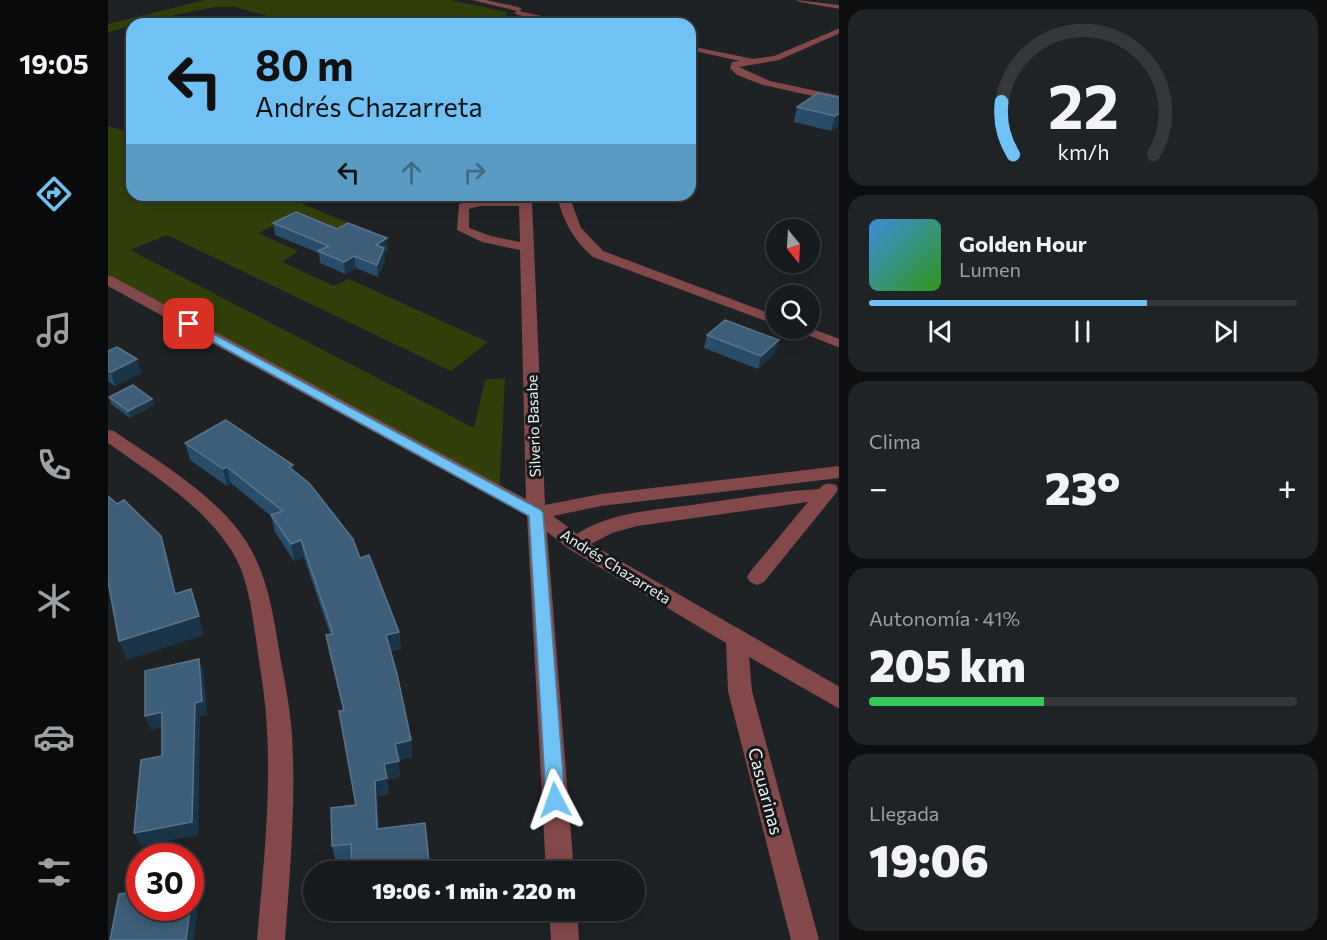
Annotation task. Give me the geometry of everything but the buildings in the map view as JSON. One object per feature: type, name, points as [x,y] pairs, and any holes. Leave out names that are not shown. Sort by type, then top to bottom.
[{"type":"street","points":[[476,0],[518,7],[554,18]]},
{"type":"street","points":[[800,0],[839,7]]},
{"type":"street","points":[[839,30],[776,58],[735,64],[735,71],[759,81],[839,99]]},
{"type":"street","points":[[696,49],[755,61]]},
{"type":"street","points":[[495,201],[479,202],[463,207],[463,230],[495,242],[528,247]]},
{"type":"street","name":"Silverio Basabe","points":[[526,201],[536,513],[559,861]]},
{"type":"street","points":[[565,201],[569,215],[582,240],[598,254],[766,317]]},
{"type":"street","name":"Andrés Chazarreta","points":[[108,280],[536,513],[576,544],[839,698]]},
{"type":"street","points":[[820,337],[839,344]]},
{"type":"street","points":[[108,435],[173,482],[228,532],[240,547],[255,585],[274,684],[280,742],[281,807],[271,940]]},
{"type":"street","points":[[536,513],[601,500],[839,474]]},
{"type":"street","points":[[757,577],[839,475]]},
{"type":"street","points":[[576,544],[588,535],[620,523],[793,496],[824,495]]},
{"type":"street","name":"Casuarinas","points":[[737,640],[740,692],[805,940]]},
{"type":"street","points":[[564,921],[565,940]]},
{"type":"green space","points":[[205,0],[450,0],[506,12],[506,18],[276,18],[235,7],[214,7],[161,18],[132,18]]},
{"type":"green space","points":[[126,20],[126,28],[108,32],[108,24]]},
{"type":"green space","points":[[108,126],[126,131],[126,201],[296,201],[351,224],[332,232],[294,217],[258,233],[298,251],[282,262],[334,286],[349,279],[488,342],[451,371],[167,235],[130,250],[474,428],[485,380],[505,378],[499,498],[108,281]]},
{"type":"route","points":[[189,324],[536,513],[555,800]]}]
